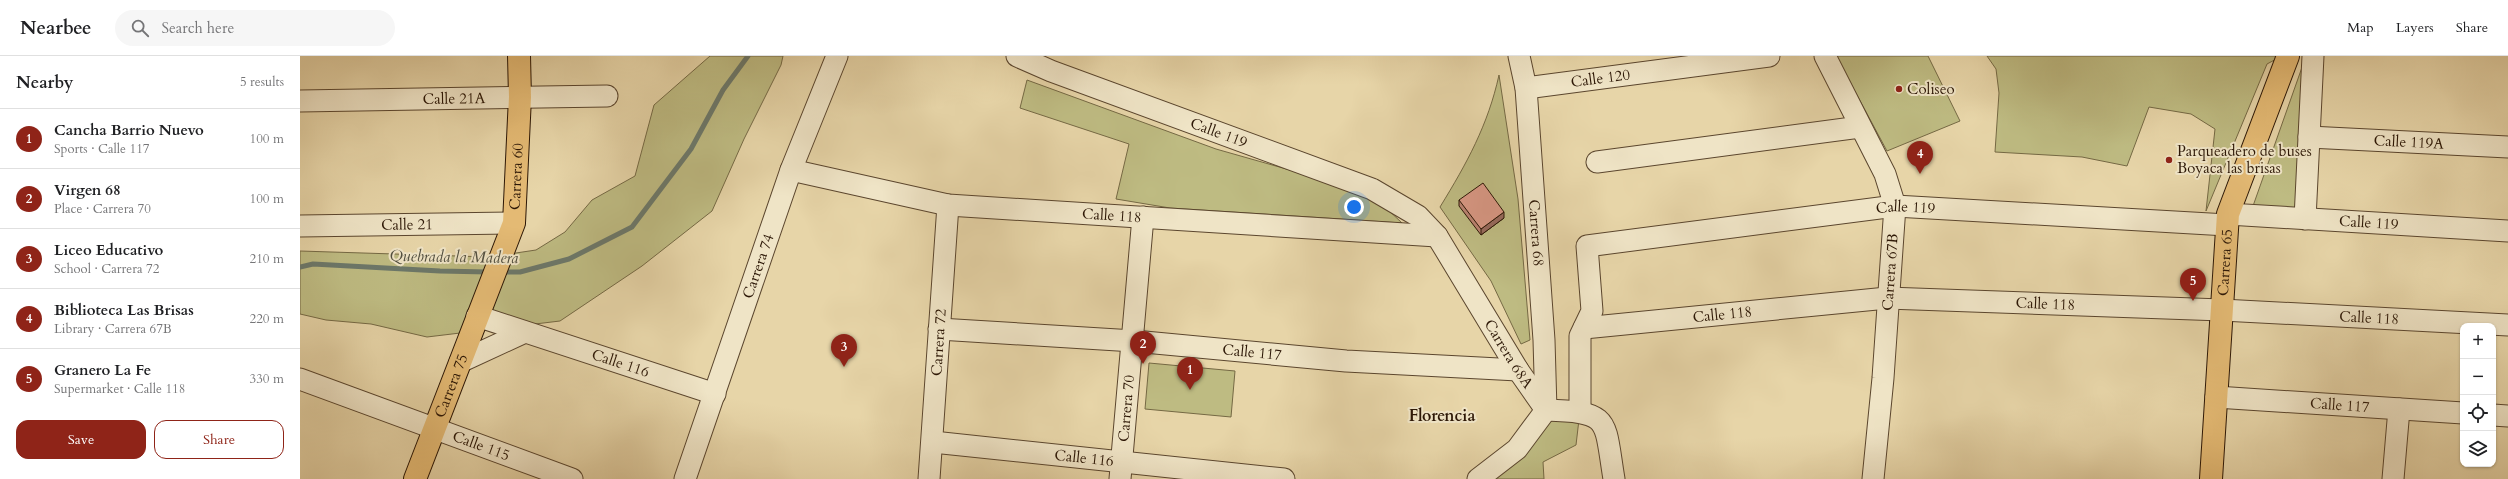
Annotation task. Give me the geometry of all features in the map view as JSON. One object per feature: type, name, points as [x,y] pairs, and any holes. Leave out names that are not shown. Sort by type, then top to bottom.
[{"type":"main road","name":"Carrera 60","points":[[486,292],[514,223],[520,97],[519,56]]},
{"type":"main road","name":"Carrera 65","points":[[2211,479],[2228,220],[2286,62]]},
{"type":"main road","name":"Carrera 75","points":[[415,479],[433,428],[486,292]]},
{"type":"street","name":"Carrera 74","points":[[685,479],[791,170],[838,56]]},
{"type":"street","name":"Calle 119","points":[[1017,56],[1049,63],[1372,189],[1418,216]]},
{"type":"street","name":"Carrera 68","points":[[1519,56],[1526,88],[1544,340],[1546,410]]},
{"type":"street","name":"Calle 120","points":[[1526,88],[1769,56]]},
{"type":"street","name":"Carrera 67B","points":[[1825,56],[1860,127],[1886,174],[1895,206],[1873,479]]},
{"type":"street","points":[[2305,219],[2313,56]]},
{"type":"street","name":"Calle 21A","points":[[300,101],[607,96]]},
{"type":"street","points":[[1597,162],[1860,127]]},
{"type":"street","name":"Calle 119A","points":[[2309,137],[2508,147]]},
{"type":"street","name":"Calle 118","points":[[791,170],[948,205],[1437,236]]},
{"type":"street","name":"Carrera 72","points":[[929,479],[933,442],[948,205]]},
{"type":"street","name":"Calle 119","points":[[1584,328],[1592,311],[1587,246],[1895,206],[2228,220],[2305,219],[2508,231]]},
{"type":"street","name":"Carrera 68A","points":[[1418,216],[1437,236],[1518,370],[1546,410]]},
{"type":"street","name":"Carrera 70","points":[[1122,470],[1134,341],[1143,217]]},
{"type":"street","name":"Calle 21","points":[[300,226],[514,223]]},
{"type":"street","name":"Calle 118","points":[[1584,328],[1888,298],[2222,310],[2508,325]]},
{"type":"street","name":"Calle 116","points":[[477,316],[715,394]]},
{"type":"street","points":[[1584,328],[1580,336],[1588,414]]},
{"type":"street","name":"Calle 117","points":[[939,329],[1134,341],[1346,361],[1518,370]]},
{"type":"street","points":[[460,362],[525,332]]},
{"type":"street","name":"Calle 115","points":[[300,378],[572,479]]},
{"type":"street","name":"Calle 117","points":[[2216,397],[2460,413]]},
{"type":"street","points":[[2393,479],[2399,409]]},
{"type":"street","points":[[1478,479],[1517,449],[1546,410],[1588,414],[1606,430],[1614,479]]},
{"type":"street","points":[[2496,415],[2508,416]]},
{"type":"street","name":"Calle 116","points":[[933,442],[1122,470],[1284,479]]},
{"type":"shaded area","points":[[710,56],[783,56],[781,65],[744,139],[712,211],[642,266],[560,321],[427,337],[371,324],[326,320],[300,314],[300,251],[489,257],[536,250],[565,232],[592,200],[635,176],[654,105]]},
{"type":"shaded area","name":"Coliseo","points":[[1836,56],[1928,56],[1960,121],[1887,151]]},
{"type":"shaded area","points":[[1987,56],[2282,56],[2267,64],[2206,211],[2215,129],[2191,114],[2149,107],[2127,166],[2082,157],[1995,152],[1999,93],[1996,69]]},
{"type":"shaded area","points":[[2306,56],[2296,209],[2253,206]]},
{"type":"shaded area","points":[[1499,75],[1518,199],[1530,340],[1521,344],[1491,281],[1440,207],[1476,143],[1489,111]]},
{"type":"shaded area","points":[[1027,80],[1216,149],[1318,178],[1383,205],[1402,223],[1170,208],[1116,199],[1129,144],[1020,108]]},
{"type":"shaded area","points":[[1149,363],[1235,371],[1231,417],[1145,409]]},
{"type":"shaded area","points":[[1546,410],[1580,411],[1576,445],[1543,462],[1544,479],[1488,479]]},
{"type":"building","points":[[1483,183],[1504,212],[1481,229],[1459,200]]},
{"type":"waterway","name":"Quebrada la Madera","points":[[500,272],[520,272],[569,259],[632,227],[691,149],[723,90],[748,56]]},
{"type":"waterway","name":"Quebrada la Madera","points":[[300,267],[313,264],[488,272]]},
{"type":"place","name":"Coliseo","points":[[1899,89]]},
{"type":"place","name":"Parqueadero de buses Boyaca las brisas","points":[[2169,160]]},
{"type":"place","name":"Biblioteca Las Brisas","points":[[1920,174]]},
{"type":"place","name":"Granero La Fe","points":[[2193,301]]},
{"type":"place","name":"Virgen 68","points":[[1143,364]]},
{"type":"place","name":"Liceo Educativo","points":[[844,367]]},
{"type":"place","name":"Cancha Barrio Nuevo","points":[[1190,390]]},
{"type":"district","name":"Florencia","points":[[1442,415]]}]
